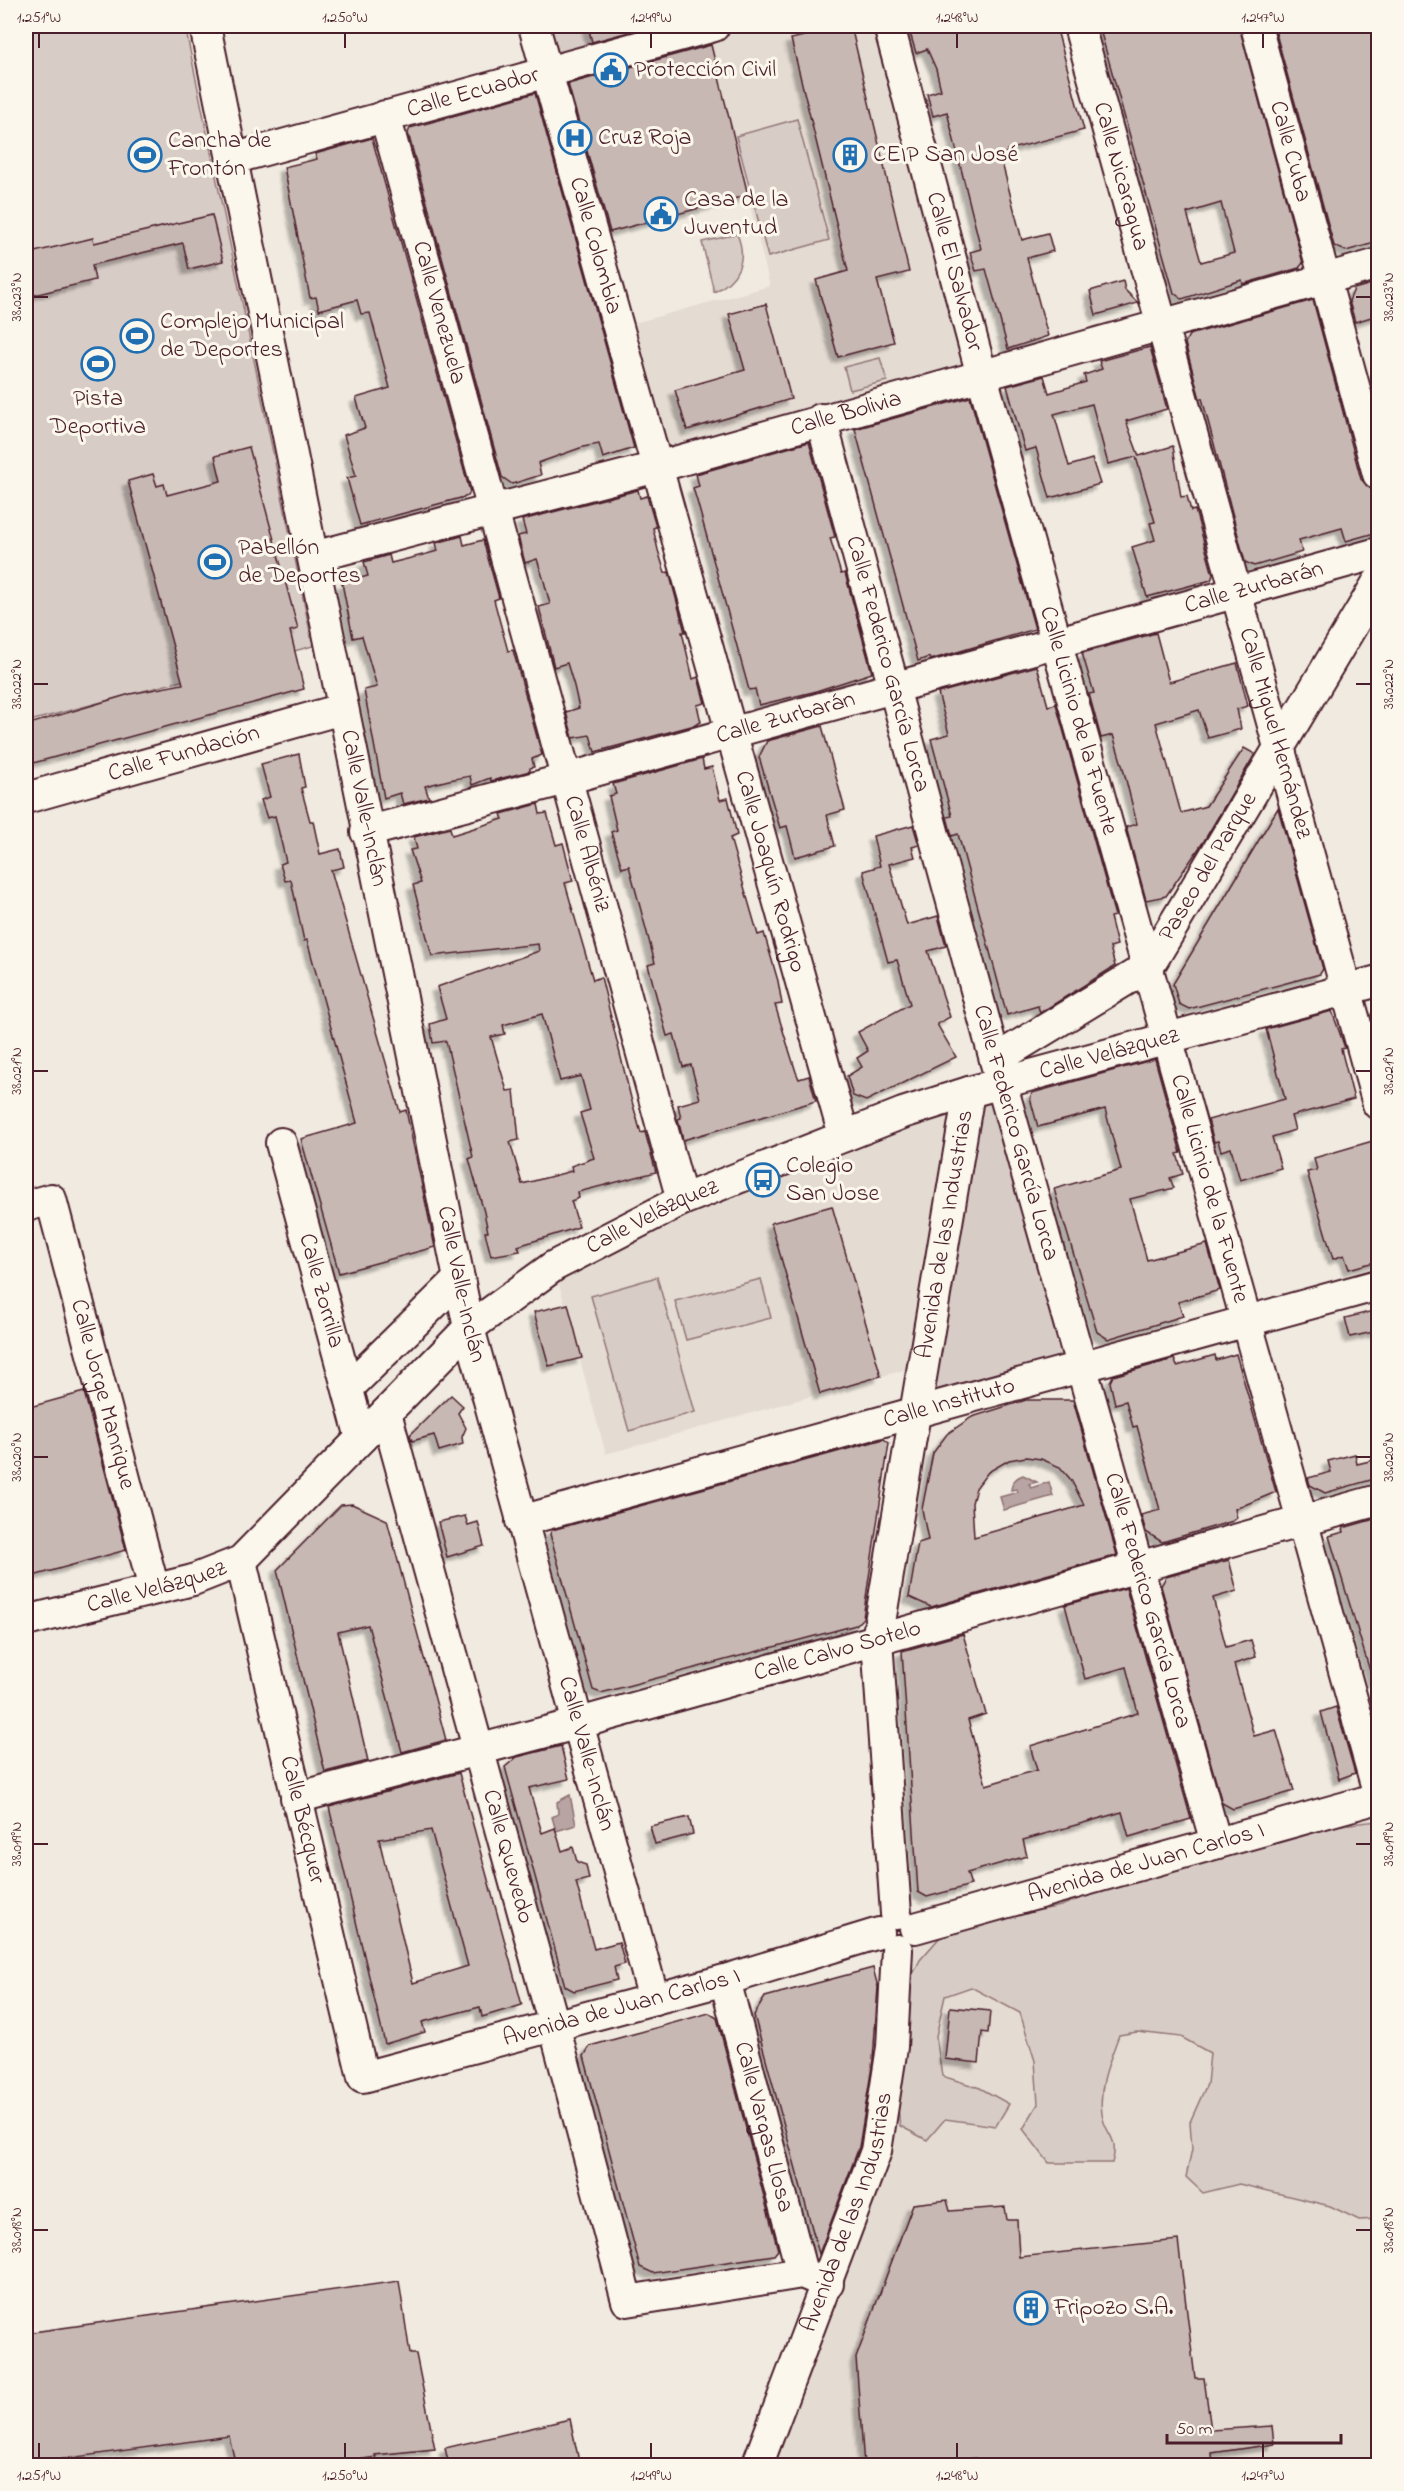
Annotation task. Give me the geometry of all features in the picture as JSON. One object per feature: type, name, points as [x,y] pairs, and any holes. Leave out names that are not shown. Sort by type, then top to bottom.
[{"type":"street","name":"Calle Valle-Inclán","points":[[205,26],[366,832],[469,1328],[576,1724],[654,1999]]},
{"type":"street","name":"Calle Colombia","points":[[534,26],[657,467]]},
{"type":"street","name":"Calle Ecuador","points":[[232,159],[714,26]]},
{"type":"street","name":"Calle El Salvador","points":[[890,26],[982,376]]},
{"type":"street","name":"Calle Nicaragua","points":[[1079,26],[1162,326]]},
{"type":"street","name":"Calle Cuba","points":[[1256,26],[1378,474]]},
{"type":"street","name":"Calle Venezuela","points":[[385,116],[491,510]]},
{"type":"street","name":"Calle Bolivia","points":[[313,558],[657,467],[1378,264]]},
{"type":"street","name":"Calle Miguel Hernández","points":[[1162,326],[1378,1104]]},
{"type":"street","name":"Calle Licinio de la Fuente","points":[[982,376],[1149,966],[1378,1792]]},
{"type":"street","name":"Calle Federico García Lorca","points":[[821,420],[998,1071],[1216,1843]]},
{"type":"street","name":"Calle Joaquín Rodrigo","points":[[657,467],[844,1136]]},
{"type":"street","name":"Calle Albéniz","points":[[491,510],[682,1200]]},
{"type":"street","name":"Calle Zurbarán","points":[[366,832],[566,779],[1378,553]]},
{"type":"street","name":"Paseo del Parque","points":[[998,1071],[1149,966],[1279,752],[1378,582]]},
{"type":"street","name":"Calle Fundación","points":[[26,798],[342,709]]},
{"type":"street","name":"Calle Velázquez","points":[[26,1621],[193,1580],[241,1561],[469,1328],[554,1266],[682,1200],[844,1136],[969,1092],[998,1071],[1168,1037],[1378,981]]},
{"type":"street","name":"Avenida de las Industrias","points":[[757,2466],[815,2278],[876,2151],[892,2047],[896,1931],[877,1640],[918,1410],[969,1092]]},
{"type":"street","name":"Calle Zorrilla","points":[[281,1143],[361,1438]]},
{"type":"street","name":"Calle Jorge Manrique","points":[[38,1203],[154,1589]]},
{"type":"street","points":[[348,1388],[459,1279]]},
{"type":"street","name":"Calle Instituto","points":[[521,1521],[1378,1285]]},
{"type":"street","name":"Calle Quevedo","points":[[386,1413],[554,2025],[627,2301],[815,2278]]},
{"type":"street","name":"Calle Calvo Sotelo","points":[[296,1798],[576,1724],[1378,1500]]},
{"type":"street","name":"Calle Bécquer","points":[[241,1561],[363,2077]]},
{"type":"street","name":"Avenida de Juan Carlos I","points":[[363,2077],[725,1980],[1378,1798]]},
{"type":"street","name":"Calle Vargas Llosa","points":[[725,1980],[815,2278]]},
{"type":"shaded area","name":"Complejo Municipal de Deportes","points":[[26,26],[185,26],[313,646],[26,722]]},
{"type":"shaded area","points":[[534,26],[714,26],[547,72]]},
{"type":"shaded area","points":[[889,26],[982,376],[670,463],[631,324],[770,286],[706,27]]},
{"type":"shaded area","points":[[797,119],[829,240],[768,257],[736,136]]},
{"type":"shaded area","points":[[737,234],[741,252],[739,268],[729,282],[714,292],[702,242]]},
{"type":"shaded area","points":[[880,358],[887,381],[850,390],[844,367]]},
{"type":"shaded area","points":[[1001,1082],[1083,1368],[918,1410],[969,1092]]},
{"type":"shaded area","points":[[969,1092],[925,1364],[606,1454],[554,1266]]},
{"type":"shaded area","points":[[657,1277],[695,1412],[629,1431],[591,1296]]},
{"type":"shaded area","points":[[761,1279],[771,1318],[686,1340],[675,1301]]},
{"type":"shaded area","points":[[1023,1475],[1037,1482],[1029,1484],[1031,1488],[1049,1482],[1053,1496],[1004,1510],[1000,1497],[1018,1492],[1017,1489],[1011,1490],[1012,1485]]},
{"type":"shaded area","points":[[570,1795],[576,1825],[556,1831],[552,1817],[558,1814],[557,1802]]},
{"type":"shaded area","points":[[1378,1798],[1378,2465],[757,2466],[876,2151],[907,1947],[914,1939]]},
{"type":"shaded area","points":[[1378,1821],[1378,2219],[1359,2220],[1330,2206],[1239,2184],[1203,2193],[1186,2177],[1192,2149],[1190,2122],[1207,2084],[1210,2053],[1181,2037],[1137,2032],[1119,2035],[1106,2073],[1101,2104],[1104,2121],[1113,2141],[1112,2163],[1049,2163],[1023,2129],[1038,2104],[1035,2061],[1020,2013],[971,1987],[945,1996],[936,2036],[942,2076],[980,2088],[1009,2104],[996,2126],[945,2119],[927,2140],[900,2126],[898,2108],[909,1982],[920,1960],[941,1936],[991,1920],[1061,1906],[1116,1883],[1254,1849],[1304,1829]]},
{"type":"building","points":[[588,26],[651,26],[592,42]]},
{"type":"building","name":"CEIP San José","points":[[851,26],[909,272],[877,280],[894,342],[838,357],[816,280],[848,271],[791,39]]},
{"type":"building","points":[[908,26],[1056,26],[1084,130],[1007,150],[1008,152],[1000,155],[1022,240],[1048,233],[1053,251],[1027,258],[1048,336],[1008,349],[986,269],[976,271],[970,252],[981,249],[947,112],[933,116],[927,94],[941,90],[936,69],[927,49],[916,53]]},
{"type":"building","points":[[1099,26],[1239,26],[1303,263],[1299,268],[1243,284],[1242,280],[1182,299],[1174,293]],"holes":[[[1221,203],[1234,253],[1201,262],[1187,213]]]},
{"type":"building","points":[[1274,26],[1378,26],[1378,242],[1346,251],[1334,246]]},
{"type":"building","points":[[711,45],[748,195],[610,232],[568,84]]},
{"type":"building","points":[[535,93],[634,448],[603,458],[599,444],[583,447],[538,463],[541,475],[512,484],[502,477],[408,133],[410,128]]},
{"type":"building","points":[[372,138],[470,492],[468,496],[360,525],[347,478],[356,476],[344,435],[365,428],[356,398],[390,388],[370,313],[361,314],[357,300],[319,310],[316,297],[310,298],[284,167],[317,159],[315,154]]},
{"type":"building","points":[[212,215],[223,261],[189,269],[183,243],[92,265],[95,280],[26,297],[26,254],[93,238],[94,243]]},
{"type":"building","points":[[1123,281],[1125,290],[1138,303],[1096,315],[1090,291]]},
{"type":"building","points":[[1378,282],[1378,315],[1355,322],[1349,301],[1354,289]]},
{"type":"building","points":[[1313,300],[1361,479],[1372,490],[1378,512],[1378,532],[1346,541],[1342,528],[1299,540],[1302,552],[1254,566],[1245,562],[1202,398],[1200,399],[1185,343],[1189,335]]},
{"type":"building","points":[[766,304],[791,399],[687,430],[675,390],[745,370],[729,314]]},
{"type":"building","points":[[1150,347],[1167,409],[1126,421],[1139,456],[1173,446],[1181,497],[1187,496],[1191,511],[1195,510],[1213,575],[1211,580],[1147,597],[1132,547],[1155,540],[1150,523],[1155,522],[1136,457],[1108,464],[1092,404],[1054,414],[1069,466],[1092,459],[1100,484],[1050,498],[1036,448],[1025,451],[1007,386],[1044,376],[1049,393],[1086,382],[1084,375],[1102,369],[1099,361]]},
{"type":"building","points":[[970,397],[1035,629],[930,660],[929,657],[918,661],[855,429]]},
{"type":"building","points":[[809,442],[835,537],[830,538],[841,574],[845,573],[872,673],[813,692],[759,705],[755,689],[749,690],[693,488],[699,486],[696,474]]},
{"type":"building","name":"Pabellón de Deportes","points":[[249,447],[298,629],[290,631],[304,689],[26,765],[26,725],[130,694],[183,684],[128,481],[153,474],[157,486],[164,484],[167,495],[221,481],[215,456]]},
{"type":"building","points":[[638,490],[640,498],[647,496],[656,527],[653,528],[658,550],[665,573],[669,572],[685,632],[682,632],[693,679],[698,677],[705,703],[697,705],[701,722],[695,725],[595,752],[590,735],[573,738],[566,712],[579,708],[574,686],[567,663],[554,667],[539,607],[550,604],[544,581],[537,559],[525,563],[518,536],[526,534],[522,520]]},
{"type":"building","points":[[462,536],[464,545],[483,540],[499,598],[494,600],[501,626],[508,651],[513,650],[542,755],[532,759],[534,767],[530,768],[530,771],[491,781],[490,778],[472,785],[470,776],[425,786],[429,798],[403,804],[400,793],[384,798],[364,690],[377,687],[362,636],[353,638],[342,583],[368,576],[364,562],[389,555],[391,563],[438,551],[436,543]]},
{"type":"building","points":[[1156,633],[1169,682],[1237,663],[1248,706],[1237,709],[1241,729],[1208,738],[1199,710],[1156,723],[1181,813],[1206,806],[1244,748],[1255,754],[1204,841],[1166,896],[1146,900],[1126,827],[1137,824],[1123,768],[1113,735],[1101,738],[1089,694],[1094,693],[1082,653]]},
{"type":"building","points":[[1037,666],[1048,706],[1056,704],[1115,916],[1110,917],[1117,945],[1110,947],[1115,966],[1040,1013],[1038,1006],[1007,1015],[958,834],[952,836],[947,817],[952,816],[931,739],[949,734],[938,693]]},
{"type":"building","points":[[822,726],[845,810],[827,815],[835,846],[795,857],[787,826],[780,828],[759,757],[767,741]]},
{"type":"building","points":[[299,754],[305,787],[301,788],[310,821],[313,821],[320,854],[340,849],[344,867],[331,870],[400,1112],[406,1110],[435,1247],[339,1273],[301,1139],[357,1123],[307,940],[304,941],[291,880],[285,881],[280,864],[286,862],[275,816],[267,818],[261,800],[270,797],[261,764]]},
{"type":"building","points":[[702,759],[704,769],[712,767],[720,800],[728,798],[737,835],[730,838],[758,935],[764,933],[778,981],[782,1004],[775,1005],[796,1072],[799,1079],[809,1076],[816,1101],[683,1140],[678,1119],[681,1118],[678,1105],[700,1099],[691,1065],[683,1067],[674,1034],[667,1036],[648,965],[655,963],[629,866],[622,868],[611,832],[617,830],[609,796],[616,794],[613,784]]},
{"type":"building","points":[[538,804],[540,814],[547,813],[556,845],[563,843],[573,881],[565,883],[593,980],[601,977],[631,1098],[641,1133],[645,1132],[656,1172],[578,1192],[579,1198],[571,1201],[579,1227],[518,1246],[520,1251],[491,1256],[485,1232],[488,1232],[484,1212],[469,1159],[473,1157],[446,1041],[433,1043],[430,1024],[446,1019],[437,987],[539,951],[538,944],[432,956],[413,885],[421,883],[410,850],[417,849],[414,837],[450,828],[452,835],[503,819],[501,814]],"holes":[[[542,1014],[560,1081],[581,1076],[590,1110],[580,1113],[594,1158],[571,1166],[572,1171],[522,1184],[510,1142],[519,1140],[514,1090],[507,1091],[491,1037],[505,1034],[503,1025]]]},
{"type":"building","points":[[1278,808],[1323,969],[1320,974],[1189,1009],[1179,1004],[1173,984]]},
{"type":"building","points":[[913,825],[919,845],[912,847],[915,857],[889,864],[907,925],[938,916],[946,946],[928,951],[950,1017],[937,1024],[956,1057],[866,1101],[853,1096],[847,1076],[862,1067],[857,1058],[868,1051],[858,1032],[910,1004],[897,960],[888,962],[863,871],[880,866],[873,836]]},
{"type":"building","points":[[1332,1011],[1345,1048],[1341,1049],[1354,1099],[1291,1116],[1295,1130],[1272,1137],[1281,1168],[1240,1180],[1231,1148],[1221,1151],[1218,1141],[1214,1142],[1208,1120],[1285,1099],[1266,1029]]},
{"type":"building","points":[[1155,1059],[1181,1153],[1177,1154],[1183,1174],[1170,1178],[1174,1188],[1130,1199],[1147,1260],[1207,1244],[1220,1290],[1178,1302],[1183,1316],[1108,1339],[1097,1332],[1054,1189],[1121,1170],[1105,1109],[1038,1127],[1030,1098],[1032,1093]]},
{"type":"building","points":[[1376,1140],[1378,1150],[1378,1261],[1349,1269],[1344,1255],[1333,1259],[1307,1172],[1317,1170],[1314,1158]]},
{"type":"building","points":[[832,1206],[881,1376],[820,1394],[771,1223]]},
{"type":"building","points":[[568,1304],[582,1358],[549,1366],[534,1312]]},
{"type":"building","points":[[1373,1311],[1378,1321],[1378,1331],[1350,1337],[1345,1318]]},
{"type":"building","points":[[1236,1354],[1276,1492],[1235,1509],[1237,1518],[1233,1521],[1162,1542],[1146,1532],[1141,1515],[1160,1510],[1137,1426],[1133,1427],[1126,1401],[1115,1404],[1110,1382],[1113,1376],[1174,1359],[1177,1366],[1215,1355],[1216,1360]]},
{"type":"building","points":[[84,1392],[126,1550],[26,1578],[26,1408]]},
{"type":"building","points":[[451,1395],[463,1406],[458,1413],[466,1428],[462,1437],[463,1444],[439,1451],[434,1435],[412,1441],[410,1435]]},
{"type":"building","points":[[1026,1400],[1073,1400],[1117,1555],[931,1607],[909,1597],[918,1543],[928,1540],[922,1509],[933,1453],[947,1434],[972,1417]],"holes":[[[1026,1457],[1041,1459],[1060,1467],[1071,1480],[1084,1505],[974,1537],[972,1503],[976,1488],[988,1472],[1009,1460]]]},
{"type":"building","points":[[884,1439],[889,1443],[863,1618],[856,1625],[601,1693],[593,1690],[550,1534],[552,1530]]},
{"type":"building","points":[[1355,1454],[1357,1464],[1378,1459],[1378,1478],[1325,1493],[1310,1485],[1308,1478],[1331,1472],[1328,1461]]},
{"type":"building","points":[[352,1504],[387,1520],[446,1740],[402,1752],[368,1625],[338,1632],[368,1761],[325,1772],[277,1570],[341,1505]]},
{"type":"building","points":[[465,1516],[468,1525],[478,1522],[484,1546],[447,1557],[438,1522]]},
{"type":"building","points":[[1378,1518],[1378,1681],[1373,1681],[1329,1536],[1344,1532],[1343,1528]]},
{"type":"building","points":[[1229,1560],[1237,1591],[1213,1598],[1226,1647],[1251,1640],[1256,1657],[1234,1664],[1254,1736],[1276,1730],[1294,1791],[1233,1809],[1222,1803],[1161,1586],[1166,1577]]},
{"type":"building","points":[[1126,1588],[1191,1819],[1129,1837],[1122,1812],[1023,1840],[1027,1856],[967,1873],[971,1885],[927,1897],[918,1892],[902,1651],[963,1634],[986,1714],[968,1720],[986,1785],[1037,1770],[1030,1746],[1138,1713],[1126,1667],[1085,1679],[1065,1605]]},
{"type":"building","points":[[1336,1707],[1355,1773],[1339,1779],[1321,1712]]},
{"type":"building","points":[[561,1746],[569,1779],[529,1788],[542,1833],[555,1828],[562,1851],[573,1847],[577,1862],[586,1865],[589,1879],[576,1882],[594,1949],[619,1942],[625,1964],[614,1967],[617,1980],[574,1991],[565,1986],[505,1767],[517,1757]]},
{"type":"building","points":[[459,1773],[522,2005],[482,2017],[480,2007],[422,2022],[425,2032],[385,2044],[329,1807]],"holes":[[[431,1830],[468,1966],[413,1983],[379,1839]]]},
{"type":"building","points":[[689,1817],[693,1834],[655,1844],[650,1826]]},
{"type":"building","points":[[873,1968],[878,1987],[873,2060],[859,2147],[819,2254],[754,2015],[765,1997]]},
{"type":"building","points":[[950,2007],[990,2011],[988,2033],[982,2032],[979,2063],[945,2059]]},
{"type":"building","points":[[709,2013],[717,2018],[778,2250],[774,2255],[653,2273],[640,2267],[584,2056],[590,2046]]},
{"type":"building","name":"Fripozo S.A.","points":[[947,2200],[950,2211],[1005,2207],[1007,2220],[1017,2220],[1019,2257],[1178,2240],[1195,2378],[1204,2378],[1211,2430],[1272,2426],[1274,2444],[1212,2453],[1213,2466],[975,2466],[975,2458],[906,2466],[864,2466],[856,2358],[913,2204]]},
{"type":"building","points":[[399,2281],[410,2354],[416,2354],[435,2449],[375,2455],[376,2457],[317,2466],[236,2466],[229,2436],[26,2464],[26,2333]]},
{"type":"building","points":[[570,2419],[580,2466],[449,2466],[445,2448]]},
{"type":"place","name":"Protección Civil","points":[[611,70]]},
{"type":"place","name":"Cruz Roja","points":[[575,138]]},
{"type":"place","name":"Cancha de Frontón","points":[[145,155]]},
{"type":"place","name":"CEIP San José","points":[[850,155]]},
{"type":"place","name":"Casa de la Juventud","points":[[661,214]]},
{"type":"place","name":"Complejo Municipal de Deportes","points":[[137,336]]},
{"type":"place","name":"Pista Deportiva","points":[[98,364]]},
{"type":"place","name":"Pabellón de Deportes","points":[[215,562]]},
{"type":"place","name":"Colegio San Jose","points":[[763,1180]]},
{"type":"place","name":"Fripozo S.A.","points":[[1031,2308]]}]
